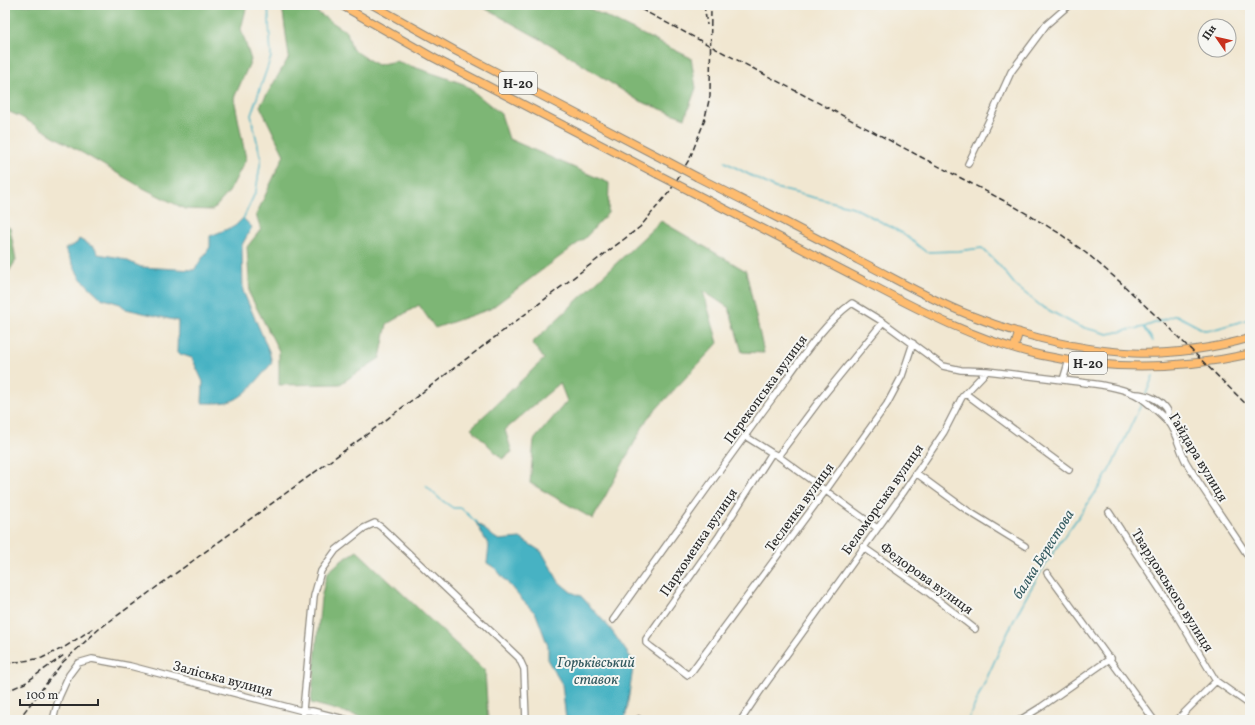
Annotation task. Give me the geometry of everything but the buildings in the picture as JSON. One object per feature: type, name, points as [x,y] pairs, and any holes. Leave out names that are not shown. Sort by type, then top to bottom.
[{"type":"main road","name":"Н-20","points":[[341,5],[434,58],[911,306],[972,334],[1040,355],[1109,365],[1163,365],[1222,359],[1250,354]]},
{"type":"main road","name":"Н-20","points":[[373,5],[454,50],[697,177],[939,302],[984,321],[1019,332],[1078,346],[1133,353],[1169,352],[1205,347],[1250,338]]},
{"type":"main road","points":[[1014,348],[1019,332]]},
{"type":"street","points":[[968,164],[1011,72],[1046,25],[1069,5]]},
{"type":"street","name":"Перекопська вулиця","points":[[613,620],[823,330],[838,313],[852,303],[883,322],[943,366],[960,370],[986,371]]},
{"type":"street","points":[[778,456],[819,401],[883,322]]},
{"type":"street","name":"Тесленка вулиця","points":[[688,675],[692,672],[826,490],[887,404],[902,376],[913,343]]},
{"type":"street","points":[[986,371],[1063,380],[1069,360]]},
{"type":"street","name":"Беломорська вулиця","points":[[741,720],[763,686],[916,473],[944,432],[962,397],[986,371]]},
{"type":"street","name":"Гайдара вулиця","points":[[1063,380],[1119,389],[1135,394],[1144,400],[1167,421],[1177,438],[1184,458],[1199,483],[1250,559]]},
{"type":"street","points":[[966,394],[1069,470]]},
{"type":"street","points":[[1135,394],[1146,395],[1160,403],[1167,411],[1167,421]]},
{"type":"street","points":[[745,436],[778,456],[877,528]]},
{"type":"street","name":"Пархоменка вулиця","points":[[688,675],[646,643],[646,639],[719,536],[772,453]]},
{"type":"street","points":[[916,473],[968,511],[1025,546]]},
{"type":"street","name":"Твардовського вулиця","points":[[1109,512],[1174,611],[1216,681]]},
{"type":"street","points":[[302,720],[314,596],[321,571],[336,550],[364,528],[375,523],[519,658],[524,669],[526,720]]},
{"type":"street","name":"Федорова вулиця","points":[[863,547],[929,592],[975,629]]},
{"type":"street","points":[[1047,573],[1111,658],[1154,720]]},
{"type":"street","points":[[1020,720],[1111,658]]},
{"type":"street","name":"Заліська вулиця","points":[[53,720],[59,697],[69,675],[78,664],[92,659],[130,666],[303,711],[312,711],[348,720]]},
{"type":"street","points":[[1177,720],[1216,681],[1250,705]]},
{"type":"green space","points":[[5,5],[247,5],[241,29],[251,60],[234,98],[246,159],[229,192],[213,210],[185,209],[141,187],[21,117],[5,110]]},
{"type":"green space","points":[[282,5],[315,11],[347,32],[352,49],[377,65],[396,61],[464,84],[501,114],[509,139],[609,183],[608,213],[585,238],[490,309],[435,328],[419,305],[387,324],[380,358],[340,384],[279,385],[279,351],[250,295],[247,247],[261,229],[256,215],[284,155],[260,106],[289,57]]},
{"type":"green space","points":[[479,5],[582,5],[691,58],[696,88],[685,118],[639,101],[553,46]]},
{"type":"green space","points":[[661,221],[746,271],[764,353],[742,352],[729,308],[703,291],[718,343],[647,419],[593,519],[530,483],[534,440],[567,401],[560,383],[505,430],[512,452],[502,459],[471,428],[544,359],[532,343]]},
{"type":"green space","points":[[5,225],[10,228],[16,260],[5,278]]},
{"type":"green space","points":[[357,551],[485,671],[488,720],[373,720],[311,703],[321,598],[327,573],[341,561]]},
{"type":"water","points":[[243,218],[252,227],[242,245],[243,291],[269,351],[272,363],[251,387],[236,399],[224,402],[202,403],[203,382],[192,358],[177,353],[178,321],[126,309],[120,304],[101,298],[80,278],[65,249],[77,243],[79,239],[95,248],[98,254],[121,258],[141,267],[194,270],[210,247],[210,236],[235,226]]},
{"type":"water","name":"Горьківський ставок","points":[[475,521],[499,540],[520,538],[542,552],[559,582],[571,592],[581,596],[609,627],[634,662],[625,720],[566,720],[562,684],[548,661],[548,646],[536,614],[495,568],[487,563],[489,546]]},
{"type":"waterway","points":[[243,219],[256,191],[261,159],[251,115],[271,57],[268,5]]},
{"type":"waterway","name":"балка Берестова","points":[[725,162],[775,188],[853,207],[904,234],[926,252],[958,251],[982,248],[999,265],[1016,286],[1041,306],[1078,326],[1108,334],[1144,327],[1176,315],[1204,330],[1215,329],[1250,319]]},
{"type":"waterway","name":"балка Берестова","points":[[1144,327],[1153,341]]},
{"type":"waterway","name":"балка Берестова","points":[[1146,394],[1153,376]]},
{"type":"waterway","name":"балка Берестова","points":[[968,720],[1004,640],[1035,581],[1101,484],[1142,403]]},
{"type":"waterway","points":[[426,486],[440,499],[453,508],[461,508],[477,523]]},
{"type":"railway","points":[[633,5],[1012,205],[1059,233],[1090,256],[1119,281],[1250,408]]},
{"type":"railway","points":[[704,5],[707,25]]},
{"type":"railway","points":[[18,720],[63,662],[99,629],[370,432],[640,227],[670,191],[690,158],[704,122],[710,96],[711,5]]},
{"type":"railway","points":[[5,664],[42,658],[65,647],[95,627]]},
{"type":"railway","points":[[5,692],[25,683],[64,655]]}]
